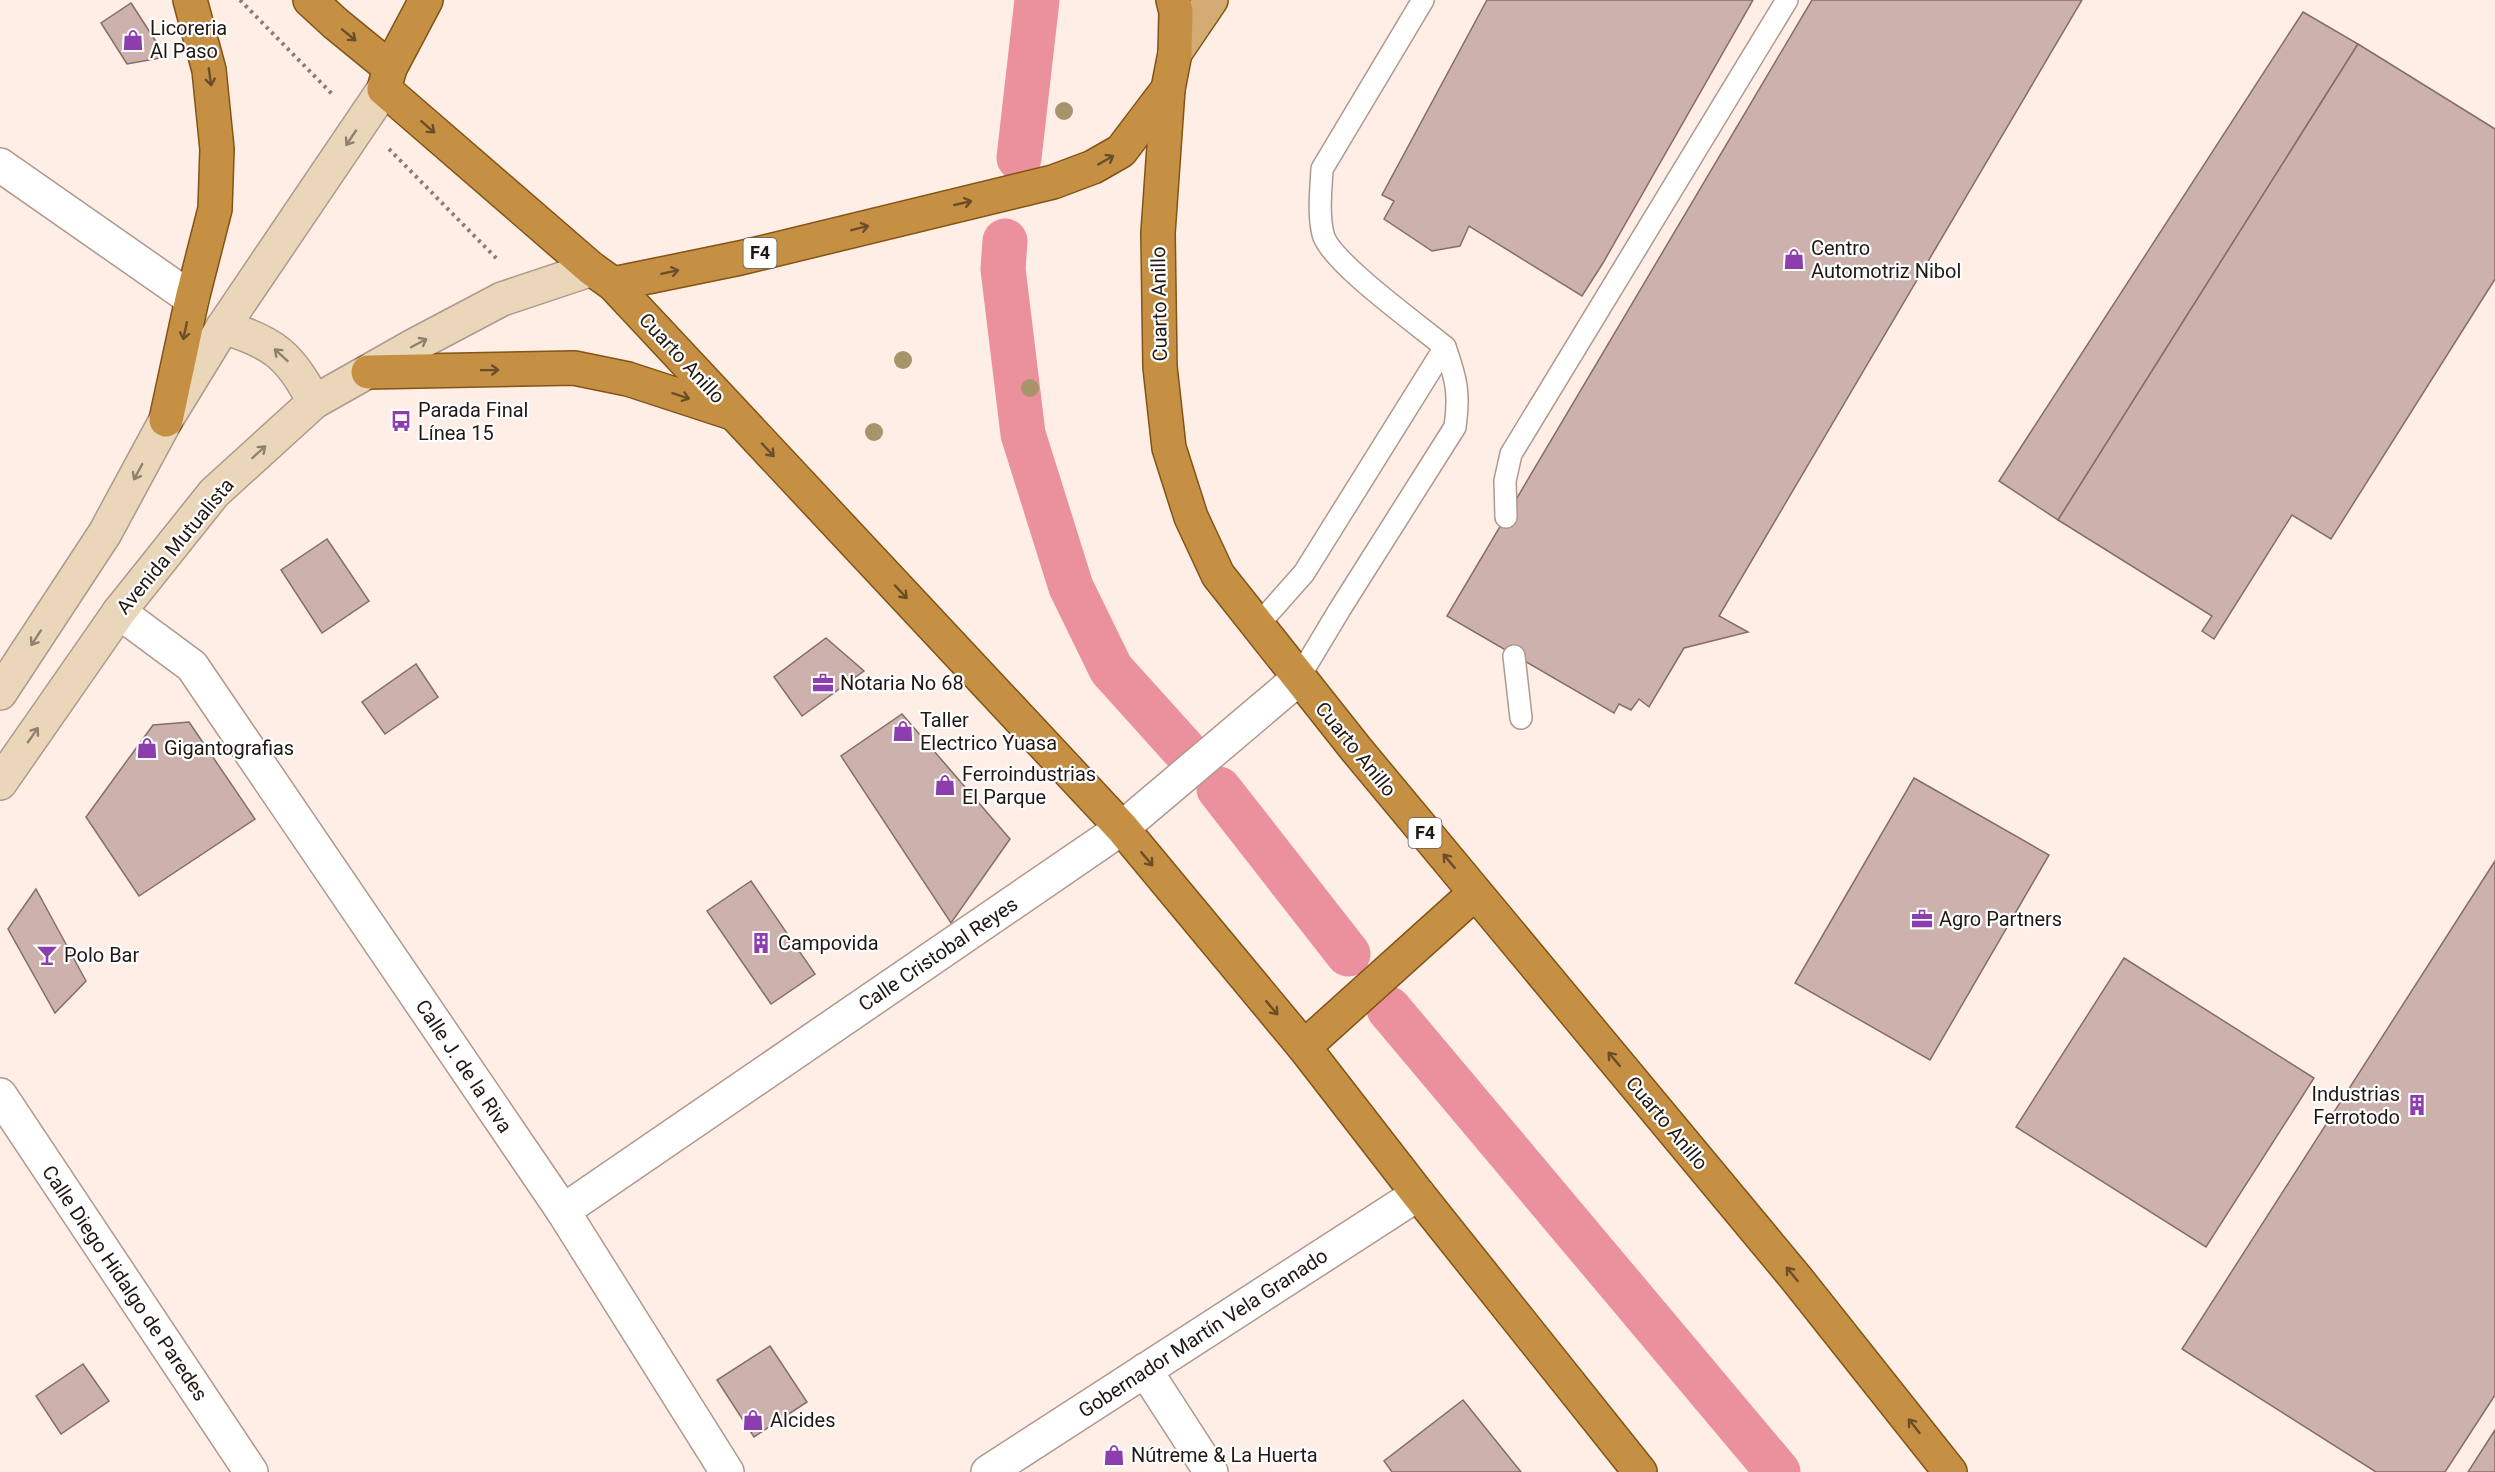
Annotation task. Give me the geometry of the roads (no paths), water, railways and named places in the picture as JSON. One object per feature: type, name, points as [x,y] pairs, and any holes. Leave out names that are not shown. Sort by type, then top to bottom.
[{"type":"highway","points":[[166,420],[192,299],[215,209],[217,149],[209,70],[190,0]]},
{"type":"highway","name":"Cuarto Anillo","points":[[310,0],[387,79],[603,277],[1122,828],[1304,1047],[1640,1472]]},
{"type":"highway","points":[[387,79],[426,0]]},
{"type":"highway","name":"F4","points":[[603,277],[740,258],[1053,182],[1094,167],[1121,151],[1168,89],[1175,53],[1176,12],[1173,0]]},
{"type":"highway","name":"Cuarto Anillo","points":[[1168,89],[1158,233],[1160,367],[1169,448],[1191,517],[1218,575],[1298,679],[1796,1278],[1950,1472]]},
{"type":"highway","points":[[368,372],[574,368],[628,379],[734,414]]},
{"type":"highway","points":[[1304,1047],[1475,893]]},
{"type":"main road","points":[[1175,53],[1211,0]]},
{"type":"main road","points":[[4,679],[105,533],[166,420],[224,327],[362,122],[387,79]]},
{"type":"main road","name":"Avenida Mutualista","points":[[0,783],[118,612],[214,493],[315,402],[502,299],[527,291],[603,277]]},
{"type":"main road","points":[[224,327],[253,336],[279,351],[300,374],[315,402]]},
{"type":"street","points":[[0,165],[192,299]]},
{"type":"street","name":"Calle J. de la Riva","points":[[118,612],[192,666],[563,1211],[727,1472]]},
{"type":"street","name":"Calle Cristobal Reyes","points":[[563,1211],[1122,828],[1298,679]]},
{"type":"street","name":"Calle Diego Hidalgo de Paredes","points":[[0,1095],[251,1472]]},
{"type":"street","name":"Gobernador Martín Vela Granado","points":[[988,1472],[1418,1194]]},
{"type":"street","points":[[1145,1370],[1211,1472]]},
{"type":"lane","points":[[1298,679],[1455,427],[1459,401],[1456,378],[1445,347],[1342,262],[1323,236],[1320,201],[1322,169],[1423,0]]},
{"type":"lane","points":[[1506,517],[1505,481],[1510,454],[1787,0]]},
{"type":"lane","points":[[1258,625],[1304,573],[1445,347]]},
{"type":"lane","points":[[1514,656],[1521,718]]},
{"type":"waterway","points":[[1019,158],[1037,0]]},
{"type":"waterway","points":[[1005,241],[1003,269],[1023,434],[1071,587],[1111,669],[1184,750]]},
{"type":"waterway","points":[[1219,789],[1348,954]]},
{"type":"waterway","points":[[1389,1009],[1778,1472]]},
{"type":"place","name":"Licoreria Al Paso","points":[[133,40]]},
{"type":"place","name":"Centro Automotriz Nibol","points":[[1794,259]]},
{"type":"place","name":"Parada Final Línea 15","points":[[401,421]]},
{"type":"place","name":"Notaria No 68","points":[[823,683]]},
{"type":"place","name":"Taller Electrico Yuasa","points":[[903,731]]},
{"type":"place","name":"Gigantografias","points":[[147,748]]},
{"type":"place","name":"Ferroindustrias El Parque","points":[[945,785]]},
{"type":"place","name":"Agro Partners","points":[[1922,919]]},
{"type":"place","name":"Campovida","points":[[761,943]]},
{"type":"place","name":"Polo Bar","points":[[47,955]]},
{"type":"place","name":"Industrias Ferrotodo","points":[[2417,1105]]},
{"type":"place","name":"Alcides","points":[[753,1420]]},
{"type":"place","name":"Nútreme & La Huerta","points":[[1114,1455]]}]
